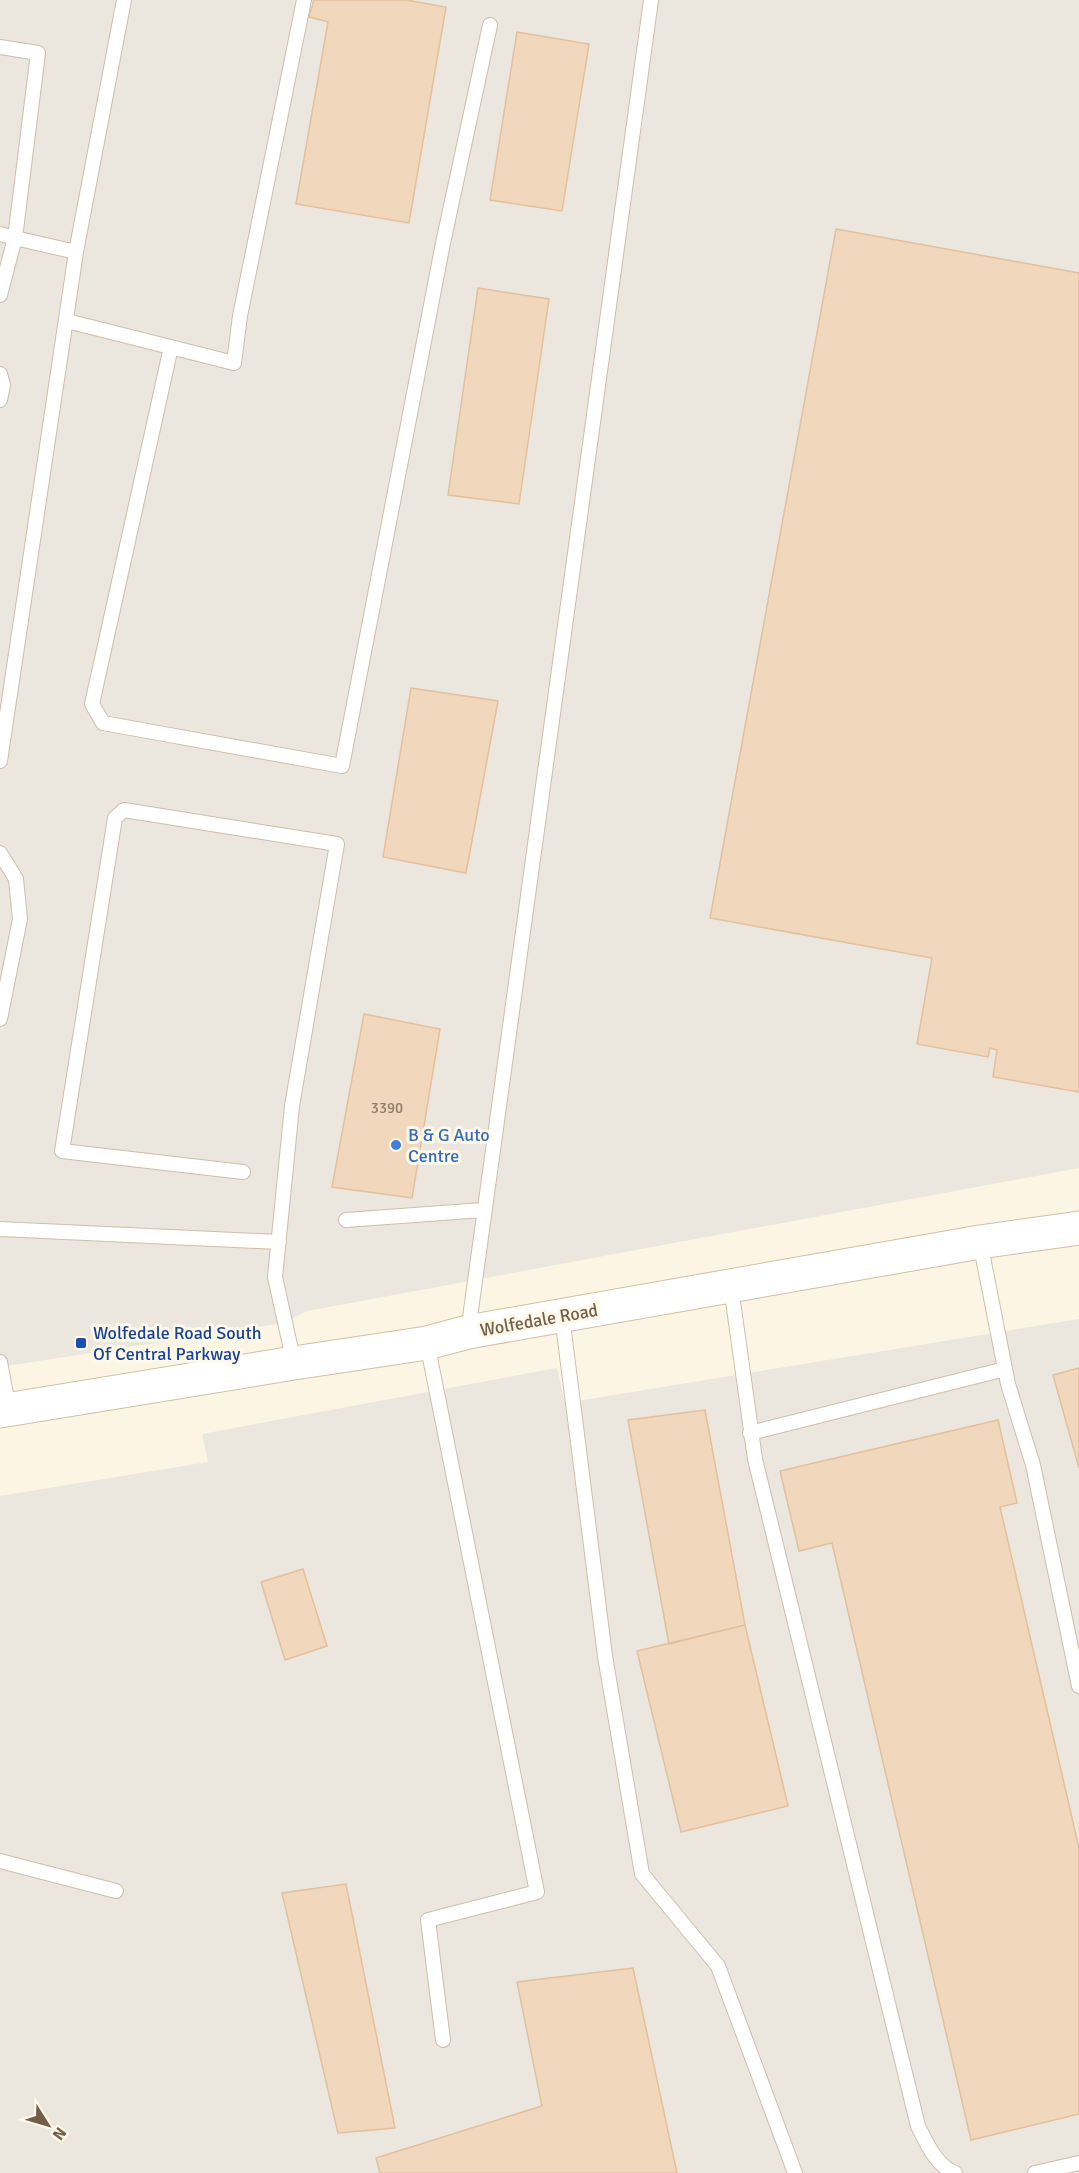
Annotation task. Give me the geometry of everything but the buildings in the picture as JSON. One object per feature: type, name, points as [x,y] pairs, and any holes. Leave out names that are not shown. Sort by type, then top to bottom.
[{"type":"street","name":"Wolfedale Road","points":[[5,1410],[427,1343],[468,1332],[980,1242],[1079,1227]]},
{"type":"lane","points":[[0,761],[76,252],[124,0]]},
{"type":"lane","points":[[67,321],[234,363],[240,316],[304,0]]},
{"type":"lane","points":[[468,1332],[651,0]]},
{"type":"lane","points":[[171,347],[92,704],[103,723],[342,766],[443,243],[490,25]]},
{"type":"lane","points":[[0,47],[38,53],[15,238],[0,295]]},
{"type":"lane","points":[[0,234],[76,252]]},
{"type":"lane","points":[[0,374],[3,385],[0,400]]},
{"type":"lane","points":[[243,1172],[62,1151],[115,818],[124,810],[337,844],[292,1106],[275,1277],[294,1363]]},
{"type":"lane","points":[[0,854],[15,879],[20,919],[0,1019]]},
{"type":"lane","points":[[346,1220],[483,1210]]},
{"type":"lane","points":[[0,1229],[279,1242]]},
{"type":"lane","points":[[980,1242],[1005,1369],[1033,1465],[1079,1686]]},
{"type":"lane","points":[[731,1287],[754,1459],[918,2126],[931,2151],[949,2171],[955,2173]]},
{"type":"lane","points":[[562,1316],[605,1656],[642,1874],[718,1966],[795,2173]]},
{"type":"lane","points":[[427,1343],[537,1892],[428,1920],[443,2040]]},
{"type":"lane","points":[[0,1362],[5,1410]]},
{"type":"lane","points":[[750,1433],[1005,1369]]},
{"type":"lane","points":[[0,1861],[116,1891]]},
{"type":"lane","points":[[1035,2173],[1079,2163]]},
{"type":"shaded area","points":[[0,0],[1079,0],[1079,1168],[307,1311],[283,1323],[0,1367]]},
{"type":"shaded area","points":[[1079,1319],[1079,2173],[0,2173],[0,1496],[208,1462],[202,1434],[557,1368],[565,1403]]},
{"type":"place","name":"B & G Auto Centre","points":[[396,1145]]},
{"type":"place","name":"Wolfedale Road South Of Central Parkway","points":[[81,1343]]}]
